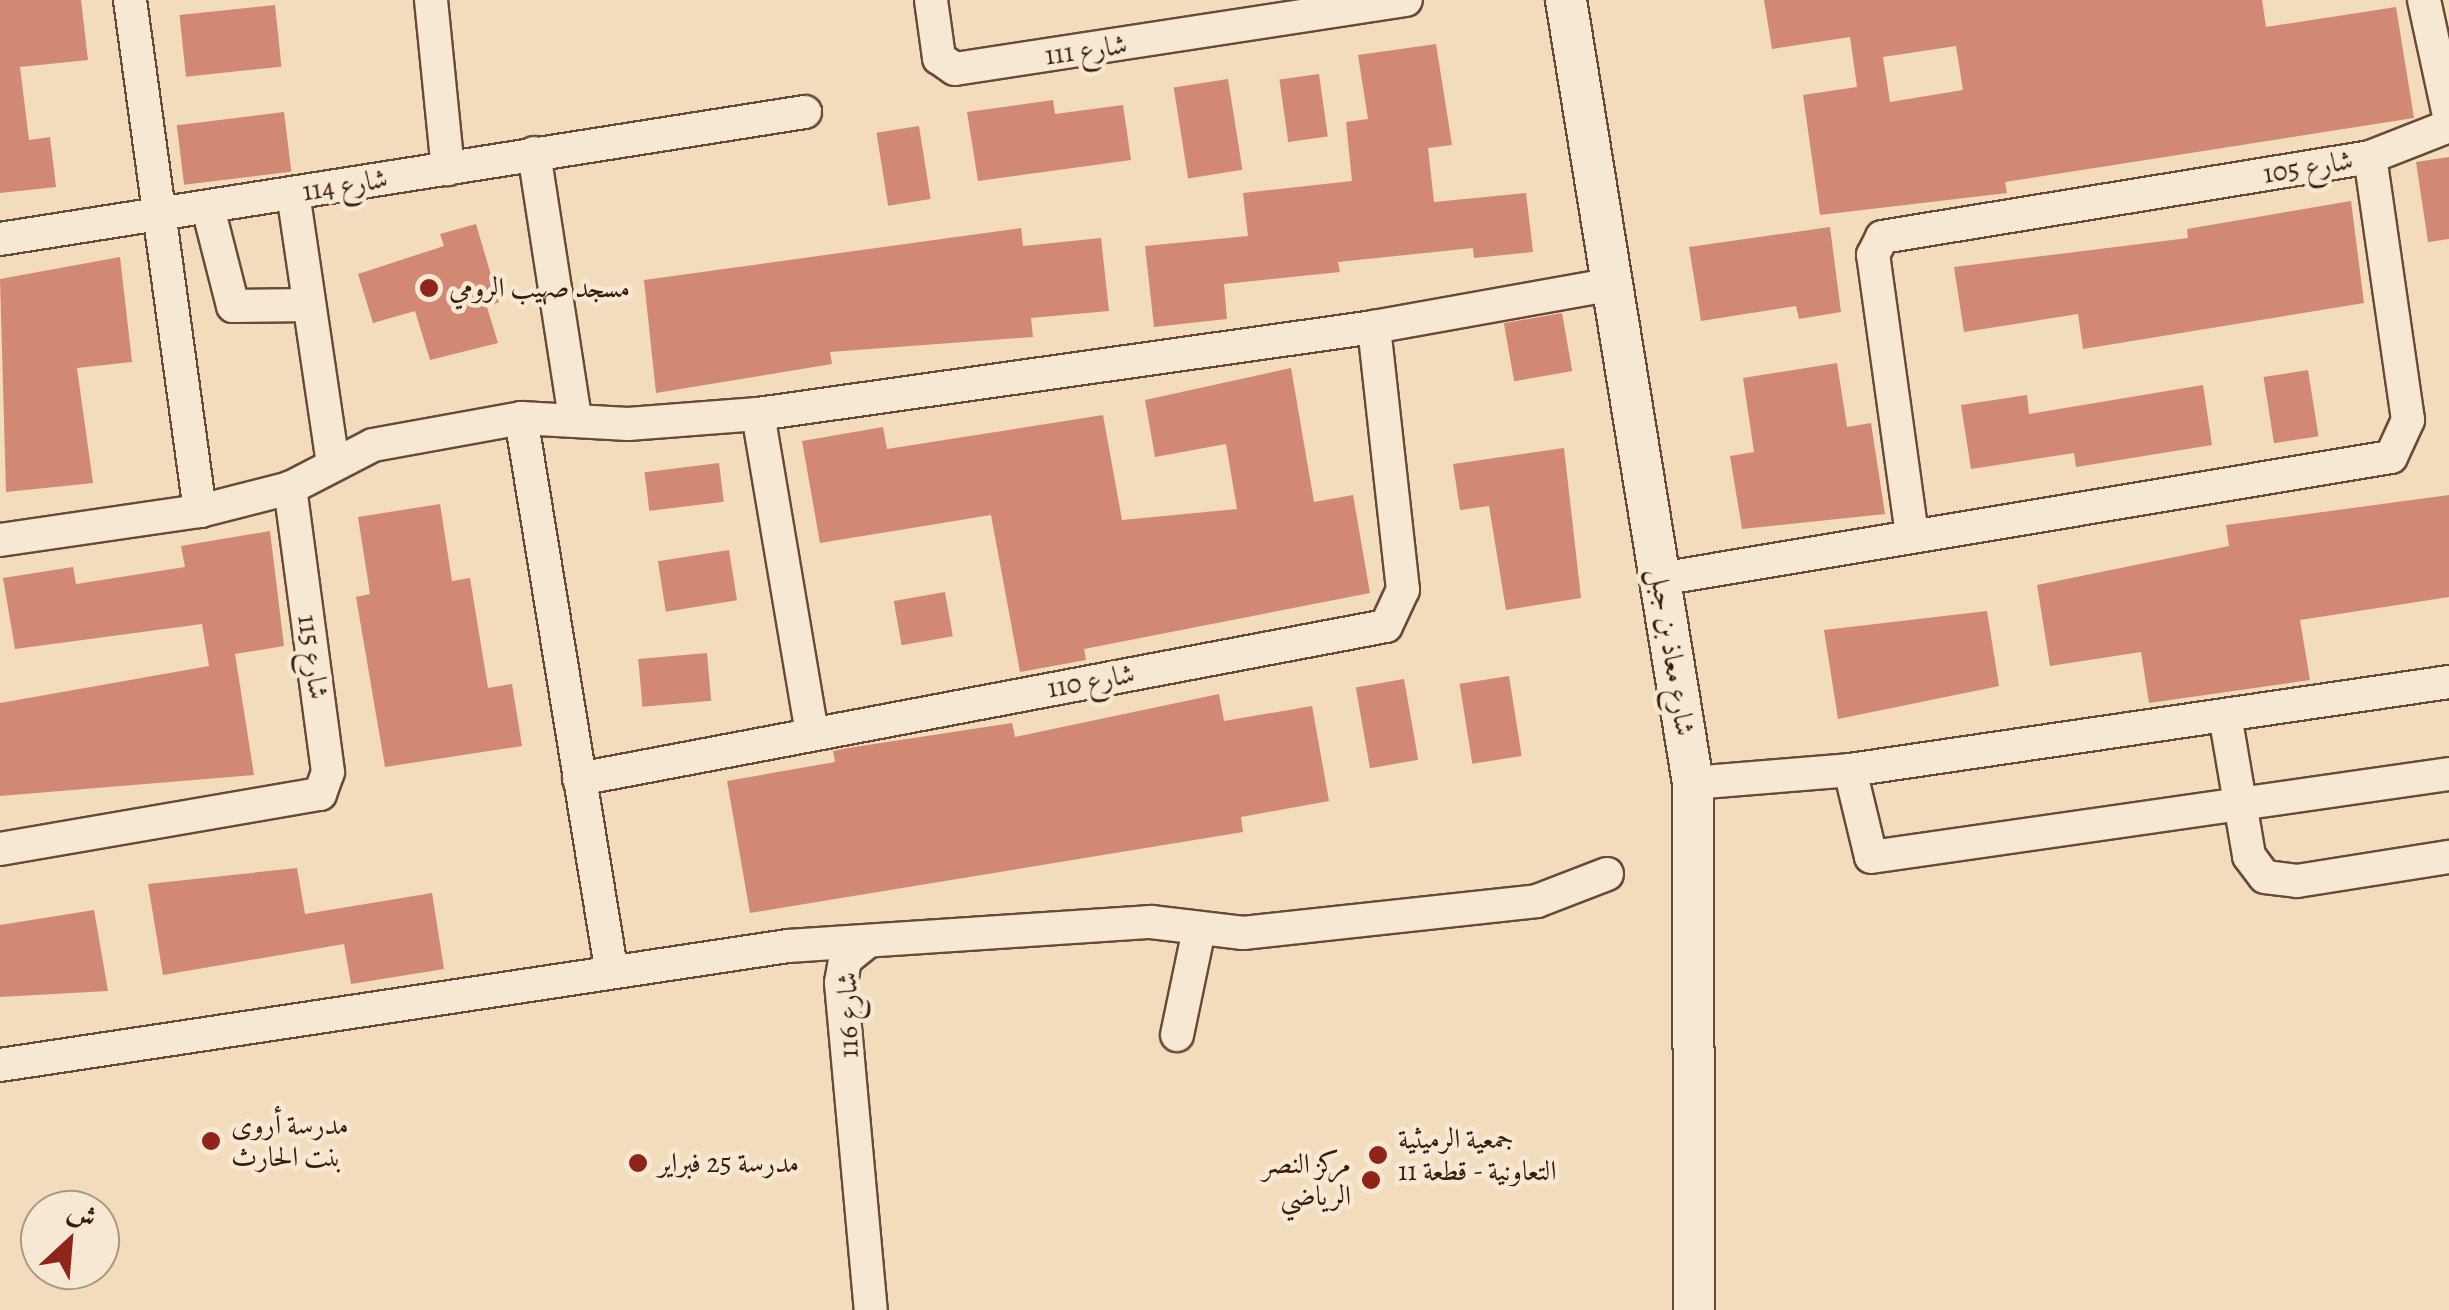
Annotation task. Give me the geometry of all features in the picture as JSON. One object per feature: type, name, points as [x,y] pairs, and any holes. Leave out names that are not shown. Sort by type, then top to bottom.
[{"type":"street","points":[[130,0],[156,217],[200,511]]},
{"type":"street","points":[[431,0],[448,170]]},
{"type":"street","name":"شارع 111","points":[[931,0],[940,58],[955,69],[1295,10],[1406,0]]},
{"type":"street","name":"شارع معاذ بن جبل","points":[[1566,0],[1693,784],[1694,1310]]},
{"type":"street","points":[[2424,0],[2449,116]]},
{"type":"street","name":"شارع 114","points":[[0,239],[805,112]]},
{"type":"street","points":[[2370,157],[2449,126]]},
{"type":"street","points":[[534,154],[575,418]]},
{"type":"street","name":"شارع 105","points":[[1660,578],[2391,457],[2408,420],[2370,157],[1882,237],[1872,255],[1912,535]]},
{"type":"street","points":[[293,193],[332,464]]},
{"type":"street","points":[[208,208],[234,306],[310,305]]},
{"type":"street","points":[[0,540],[200,511],[290,488],[332,464],[396,438],[521,418],[575,418],[628,424],[758,414],[1374,328],[1613,284]]},
{"type":"street","name":"شارع 110","points":[[812,732],[1386,626],[1403,590],[1374,328]]},
{"type":"street","points":[[579,778],[812,732],[758,414]]},
{"type":"street","points":[[521,418],[611,968]]},
{"type":"street","name":"شارع 115","points":[[0,849],[320,794],[328,772],[290,488]]},
{"type":"street","points":[[1693,784],[1850,770],[2449,682]]},
{"type":"street","points":[[2225,715],[2250,856],[2281,881],[2449,857]]},
{"type":"street","points":[[1850,770],[1871,857],[2449,774]]},
{"type":"street","name":"شارع 116","points":[[870,1310],[841,983],[846,960],[867,942],[1137,922],[1199,930],[1536,901],[1607,874]]},
{"type":"street","points":[[1177,1035],[1199,930]]},
{"type":"street","points":[[0,1065],[611,968],[867,942]]},
{"type":"building","points":[[0,0],[81,0],[88,60],[20,67],[29,140],[50,137],[56,187],[0,193]]},
{"type":"building","points":[[1764,0],[2262,0],[2266,27],[2396,7],[2414,118],[2005,182],[2007,193],[1820,215],[1803,95],[1857,87],[1850,37],[1772,49]],"holes":[[[1956,46],[1963,90],[1890,102],[1883,57]]]},
{"type":"building","points":[[275,5],[281,67],[186,77],[180,15]]},
{"type":"building","points":[[1436,44],[1452,145],[1428,148],[1434,202],[1526,193],[1533,252],[1474,258],[1473,248],[1338,262],[1340,272],[1224,284],[1227,319],[1154,327],[1145,246],[1248,236],[1243,193],[1352,181],[1346,122],[1368,119],[1358,55]]},
{"type":"building","points":[[1319,74],[1328,136],[1288,142],[1279,80]]},
{"type":"building","points":[[1228,79],[1242,170],[1188,178],[1174,88]]},
{"type":"building","points":[[1053,100],[1055,114],[1123,105],[1131,160],[978,181],[967,112]]},
{"type":"building","points":[[284,112],[291,172],[184,185],[177,125]]},
{"type":"building","points":[[919,126],[931,199],[888,206],[877,133]]},
{"type":"building","points":[[2449,157],[2449,239],[2428,242],[2416,162]]},
{"type":"building","points":[[2351,201],[2364,303],[2083,349],[2078,314],[1964,332],[1954,267],[2188,238],[2187,229]]},
{"type":"building","name":"مسجد صهيب الرومي","points":[[476,224],[499,302],[487,307],[498,343],[430,360],[415,311],[373,323],[358,274],[444,246],[440,234]]},
{"type":"building","points":[[1830,227],[1841,312],[1799,319],[1796,306],[1701,321],[1689,247]]},
{"type":"building","points":[[1021,228],[1023,246],[1101,238],[1109,311],[1031,318],[1033,337],[830,352],[832,364],[656,393],[644,280]]},
{"type":"building","points":[[120,257],[132,362],[77,368],[93,483],[6,492],[0,279]]},
{"type":"building","points":[[1562,313],[1572,371],[1514,381],[1504,323]]},
{"type":"building","points":[[1837,363],[1847,427],[1871,423],[1885,514],[1742,529],[1730,456],[1754,452],[1743,378]]},
{"type":"building","points":[[1291,368],[1314,502],[1353,495],[1370,593],[1084,649],[1086,660],[1020,672],[991,515],[820,543],[802,441],[883,427],[887,449],[1103,415],[1122,520],[1237,509],[1226,444],[1155,457],[1145,400]]},
{"type":"building","points":[[2308,370],[2318,436],[2274,443],[2264,377]]},
{"type":"building","points":[[2203,385],[2212,445],[2076,467],[2074,453],[1971,469],[1961,405],[2027,395],[2029,414]]},
{"type":"building","points":[[1564,448],[1581,598],[1506,610],[1489,506],[1460,510],[1453,464]]},
{"type":"building","points":[[719,463],[724,502],[649,511],[645,472]]},
{"type":"building","points":[[2449,495],[2449,597],[2300,620],[2310,680],[2149,703],[2141,652],[2050,666],[2037,585],[2229,546],[2226,525]]},
{"type":"building","points":[[440,504],[452,581],[470,578],[488,688],[512,684],[522,746],[385,767],[356,597],[370,594],[358,517]]},
{"type":"building","points":[[270,531],[284,646],[235,654],[254,775],[0,796],[0,703],[209,666],[202,624],[15,649],[3,578],[73,567],[76,584],[185,567],[181,546]]},
{"type":"building","points":[[729,550],[737,600],[666,612],[658,561]]},
{"type":"building","points":[[945,592],[953,636],[902,645],[894,601]]},
{"type":"building","points":[[1987,611],[1999,686],[1838,719],[1824,630]]},
{"type":"building","points":[[707,653],[711,701],[642,707],[638,659]]},
{"type":"building","points":[[1509,676],[1522,756],[1472,764],[1460,684]]},
{"type":"building","points":[[1404,679],[1418,760],[1370,768],[1356,688]]},
{"type":"building","points":[[1219,694],[1224,721],[1312,706],[1329,801],[1241,817],[1243,832],[750,913],[727,781],[835,762],[833,751],[848,748],[1012,723],[1015,737]]},
{"type":"building","points":[[297,868],[305,914],[432,893],[444,969],[351,984],[344,944],[163,975],[148,884]]},
{"type":"building","points":[[94,910],[108,991],[0,997],[0,925]]},
{"type":"place","name":"مسجد صهيب الرومي","points":[[429,288]]},
{"type":"place","name":"مدرسة أروى بنت الحارث","points":[[211,1141]]},
{"type":"place","name":"جمعية الرميثية التعاونية - قطعة 11","points":[[1378,1155]]},
{"type":"place","name":"مدرسة 25 فبراير","points":[[638,1163]]},
{"type":"place","name":"مركز النصر الرياضي","points":[[1371,1180]]}]
